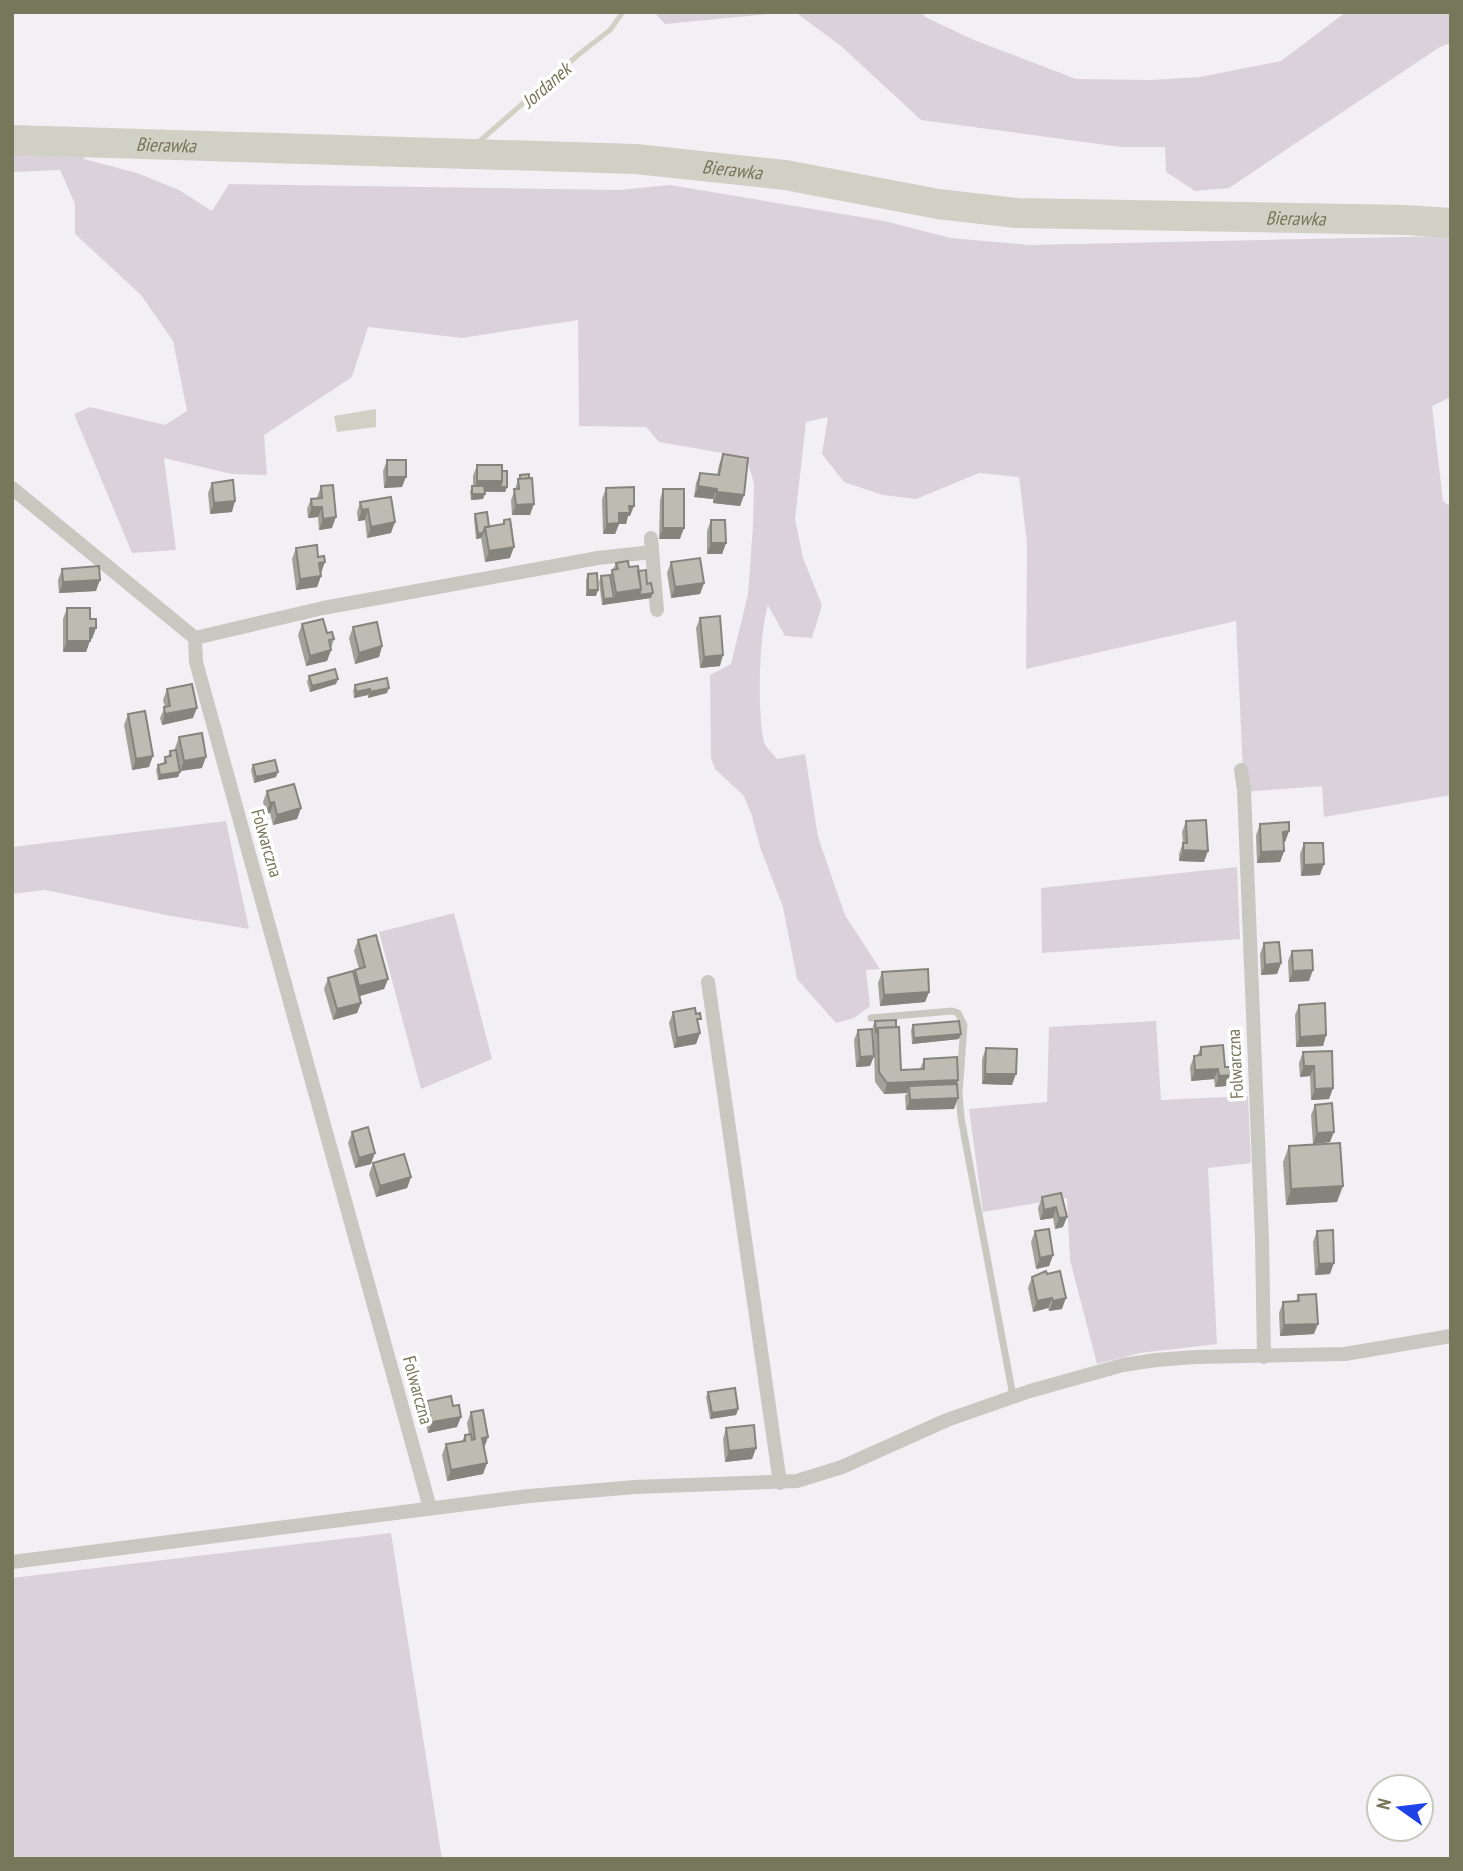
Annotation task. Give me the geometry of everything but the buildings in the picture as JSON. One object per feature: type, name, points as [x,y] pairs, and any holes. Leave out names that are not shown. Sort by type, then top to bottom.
[{"type":"street","points":[[12,488],[195,638],[334,606],[598,558],[652,545],[657,610]]},
{"type":"street","name":"Folwarczna","points":[[195,638],[196,662],[430,1508]]},
{"type":"street","name":"Folwarczna","points":[[1241,769],[1258,1128],[1264,1357]]},
{"type":"street","points":[[708,982],[780,1483]]},
{"type":"street","points":[[12,1562],[430,1508],[618,1488],[780,1483],[834,1470],[931,1426],[1013,1397],[1100,1371],[1147,1361],[1195,1357],[1345,1354],[1451,1336]]},
{"type":"lane","points":[[871,1018],[952,1011],[962,1018],[964,1036],[960,1084],[961,1118],[1013,1397]]},
{"type":"shaded area","points":[[654,12],[789,12],[665,24]]},
{"type":"shaded area","points":[[795,12],[923,12],[925,17],[974,40],[1076,79],[1150,80],[1200,77],[1281,61],[1346,12],[1451,12],[1451,43],[1440,47],[1229,188],[1195,191],[1166,172],[1165,147],[1121,147],[921,120],[841,46]]},
{"type":"shaded area","points":[[12,149],[84,150],[84,159],[137,173],[179,190],[212,211],[229,184],[619,190],[670,185],[884,221],[951,238],[1029,245],[1451,236],[1451,397],[1432,406],[1443,501],[1451,507],[1451,795],[1324,817],[1322,786],[1244,792],[1236,621],[1026,669],[1027,544],[1019,477],[979,473],[916,499],[883,495],[844,482],[822,454],[828,417],[806,422],[795,519],[803,558],[822,605],[812,638],[785,636],[768,605],[761,653],[760,712],[764,742],[777,759],[805,754],[818,837],[845,915],[880,969],[866,970],[870,1006],[854,1018],[836,1023],[797,979],[783,907],[760,847],[752,816],[744,796],[715,769],[711,758],[710,675],[731,664],[748,594],[754,483],[746,457],[659,442],[646,427],[579,426],[578,320],[462,338],[368,327],[352,377],[264,435],[267,475],[232,474],[164,458],[176,550],[132,553],[74,414],[90,407],[165,425],[187,411],[173,341],[141,295],[75,234],[75,204],[60,170],[12,172]]},
{"type":"shaded area","points":[[376,409],[376,427],[337,432],[334,416]]},
{"type":"shaded area","points":[[226,821],[249,929],[45,890],[12,894],[12,847]]},
{"type":"shaded area","points":[[1237,867],[1240,939],[1042,953],[1041,888]]},
{"type":"shaded area","points":[[454,913],[492,1059],[421,1089],[379,932]]},
{"type":"shaded area","points":[[1156,1021],[1161,1100],[1248,1096],[1251,1163],[1208,1168],[1217,1344],[1140,1353],[1097,1364],[1070,1260],[1067,1198],[983,1212],[969,1109],[1047,1102],[1049,1027]]},
{"type":"shaded area","points":[[391,1533],[442,1859],[12,1859],[12,1578]]},
{"type":"waterway","name":"Jordanek","points":[[465,154],[610,30],[623,12]]},
{"type":"waterway","name":"Bierawka","points":[[12,140],[636,159],[785,175],[938,204],[1017,213],[1451,223]]}]
